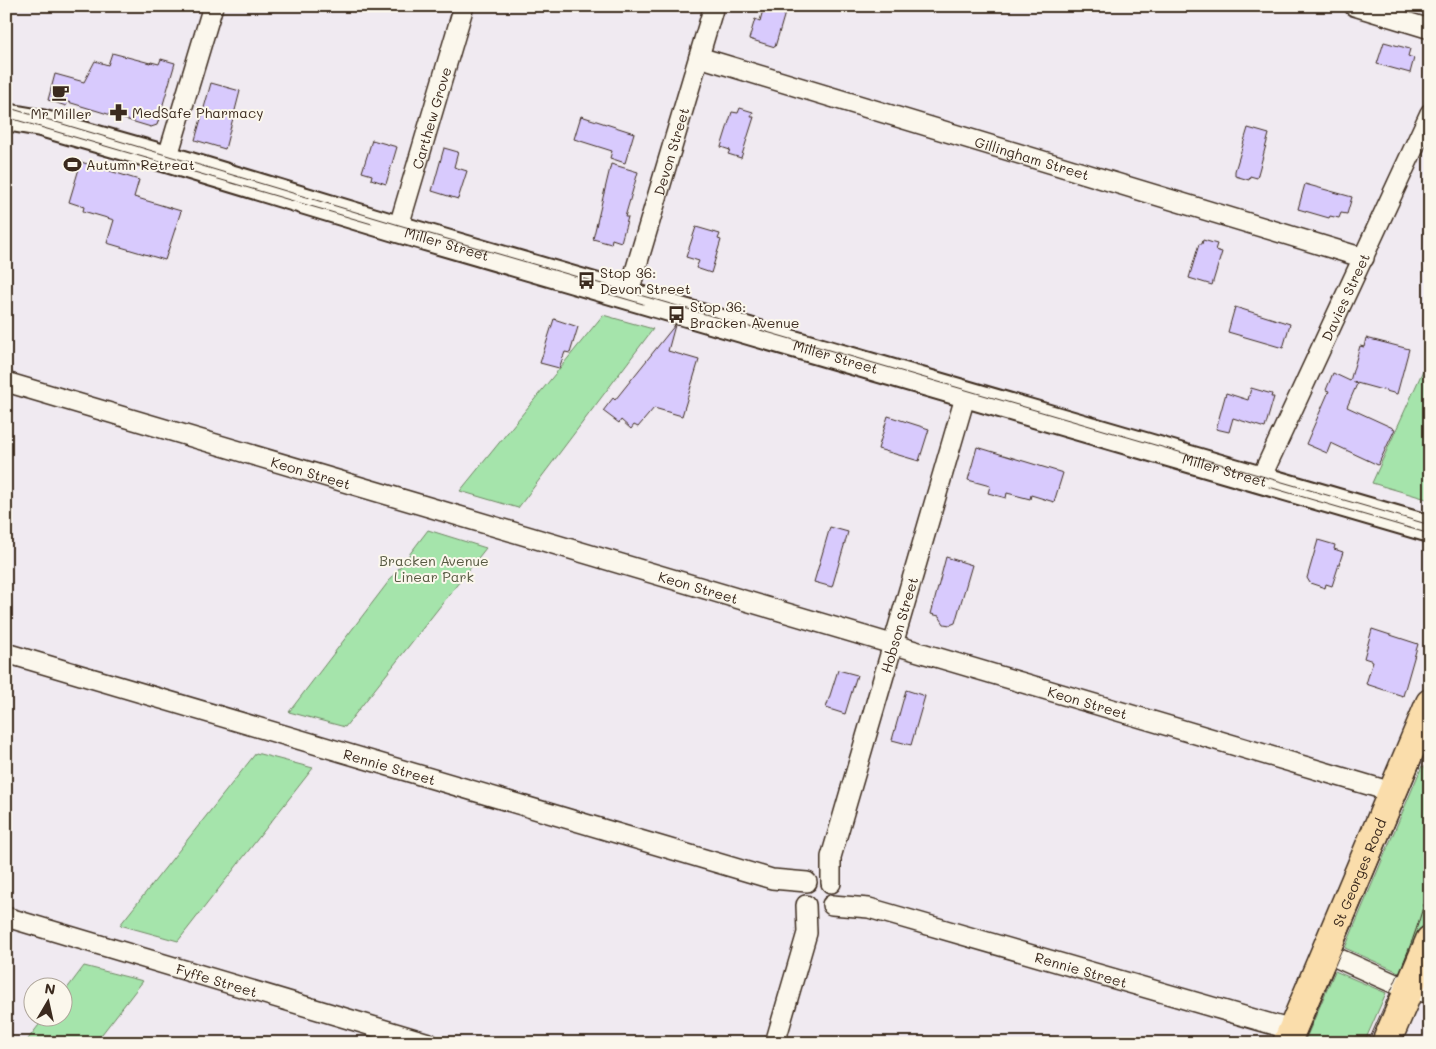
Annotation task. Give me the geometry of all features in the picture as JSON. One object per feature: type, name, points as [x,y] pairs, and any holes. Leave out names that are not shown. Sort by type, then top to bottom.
[{"type":"highway","name":"St Georges Road","points":[[1290,1036],[1430,703]]},
{"type":"highway","points":[[1386,1043],[1419,991],[1430,940]]},
{"type":"street","points":[[167,160],[212,6]]},
{"type":"street","name":"Carthew Grove","points":[[398,229],[464,6]]},
{"type":"street","name":"Devon Street","points":[[628,295],[714,6]]},
{"type":"street","points":[[1354,6],[1430,29]]},
{"type":"street","name":"Gillingham Street","points":[[699,57],[1364,258]]},
{"type":"street","name":"Miller Street","points":[[6,103],[24,116],[41,123],[398,229],[1430,529]]},
{"type":"street","name":"Davies Street","points":[[1260,480],[1430,113]]},
{"type":"street","name":"Miller Street","points":[[6,117],[41,123]]},
{"type":"street","name":"Keon Street","points":[[6,382],[1392,792]]},
{"type":"street","name":"Hobson Street","points":[[775,1043],[894,645],[966,394]]},
{"type":"street","name":"Rennie Street","points":[[6,654],[772,879],[1290,1036]]},
{"type":"street","name":"Fyffe Street","points":[[6,917],[429,1043]]},
{"type":"street","points":[[1324,952],[1419,991]]},
{"type":"green space","points":[[603,315],[653,329],[518,508],[460,491]]},
{"type":"green space","points":[[1430,355],[1430,500],[1372,483]]},
{"type":"green space","name":"Bracken Avenue Linear Park","points":[[428,530],[486,548],[345,727],[289,712]]},
{"type":"green space","points":[[256,753],[313,768],[178,941],[120,925]]},
{"type":"green space","points":[[1422,766],[1430,769],[1430,913],[1403,974],[1345,948]]},
{"type":"green space","points":[[84,966],[143,981],[95,1043],[25,1043],[38,1026],[72,1026],[72,982]]},
{"type":"green space","points":[[1335,971],[1386,993],[1364,1043],[1304,1043]]},
{"type":"building","points":[[764,6],[787,6],[775,47],[749,39],[755,19],[760,21]]},
{"type":"building","points":[[1384,42],[1410,49],[1408,56],[1414,58],[1410,73],[1377,64]]},
{"type":"building","points":[[112,53],[150,63],[159,64],[161,59],[175,63],[157,125],[151,127],[68,102],[66,106],[48,100],[55,74],[84,82],[95,61],[108,65]]},
{"type":"building","points":[[211,83],[240,91],[225,149],[195,140]]},
{"type":"building","points":[[740,108],[753,112],[751,117],[754,117],[741,158],[728,154],[730,150],[721,147],[732,112],[738,113]]},
{"type":"building","points":[[581,116],[634,133],[625,163],[610,158],[612,151],[574,139]]},
{"type":"building","points":[[1248,128],[1269,134],[1257,178],[1250,176],[1249,180],[1235,176]]},
{"type":"building","points":[[372,140],[397,147],[386,184],[371,179],[372,175],[362,172]]},
{"type":"building","points":[[444,148],[458,152],[454,167],[467,171],[458,199],[432,191]]},
{"type":"building","points":[[81,162],[139,180],[134,197],[181,211],[165,260],[107,243],[114,220],[83,211],[84,207],[69,202]]},
{"type":"building","points":[[611,164],[638,172],[625,217],[628,217],[621,242],[612,239],[611,244],[593,239]]},
{"type":"building","points":[[1305,184],[1352,197],[1347,214],[1341,213],[1339,218],[1330,216],[1329,218],[1298,209]]},
{"type":"building","points":[[696,227],[720,234],[718,239],[721,240],[711,273],[696,268],[699,261],[686,257]]},
{"type":"building","points":[[1203,240],[1217,244],[1215,250],[1222,252],[1212,285],[1189,278],[1199,244],[1202,244]]},
{"type":"building","points":[[1235,307],[1290,324],[1283,348],[1228,332]]},
{"type":"building","points":[[554,319],[578,327],[570,353],[565,352],[559,368],[540,363]]},
{"type":"building","points":[[675,325],[668,351],[699,360],[682,416],[654,408],[638,427],[634,425],[631,429],[621,420],[619,423],[603,411],[613,398],[615,400]]},
{"type":"building","points":[[1366,338],[1409,349],[1397,394],[1353,382],[1357,384],[1347,407],[1395,429],[1378,465],[1331,443],[1327,453],[1306,444],[1329,391],[1326,390],[1333,373],[1350,381],[1360,346],[1364,347]]},
{"type":"building","points":[[1251,388],[1272,394],[1271,397],[1274,397],[1265,428],[1233,418],[1229,432],[1216,429],[1226,393],[1248,400]]},
{"type":"building","points":[[888,416],[929,429],[919,461],[878,449]]},
{"type":"building","points":[[977,447],[1063,473],[1054,502],[1031,495],[1030,499],[1007,493],[1006,498],[988,493],[990,486],[968,480]]},
{"type":"building","points":[[830,527],[848,532],[832,587],[814,582]]},
{"type":"building","points":[[1318,540],[1335,545],[1334,549],[1343,552],[1332,586],[1326,584],[1325,588],[1310,583],[1307,578]]},
{"type":"building","points":[[946,557],[972,565],[955,623],[950,625],[944,624],[939,616],[931,614]]},
{"type":"building","points":[[1372,629],[1418,644],[1403,696],[1366,684],[1373,661],[1364,658]]},
{"type":"building","points":[[838,670],[857,675],[845,714],[826,708]]},
{"type":"building","points":[[906,690],[925,696],[911,745],[892,740]]},
{"type":"tram line","points":[[6,107],[399,225],[1430,525]]},
{"type":"tram line","points":[[6,117],[372,224]]},
{"type":"tram line","points":[[609,294],[643,304]]},
{"type":"tram line","points":[[1269,487],[1430,534]]},
{"type":"tram line","points":[[1302,1043],[1430,742]]},
{"type":"tram line","points":[[1368,1043],[1412,940],[1426,897],[1430,875]]},
{"type":"place","name":"Mr Miller","points":[[61,93]]},
{"type":"place","name":"MedSafe Pharmacy","points":[[118,112]]},
{"type":"place","name":"Autumn Retreat","points":[[72,164]]},
{"type":"place","name":"Stop 36: Devon Street","points":[[586,280]]},
{"type":"place","name":"Stop 36: Bracken Avenue","points":[[676,314]]}]
